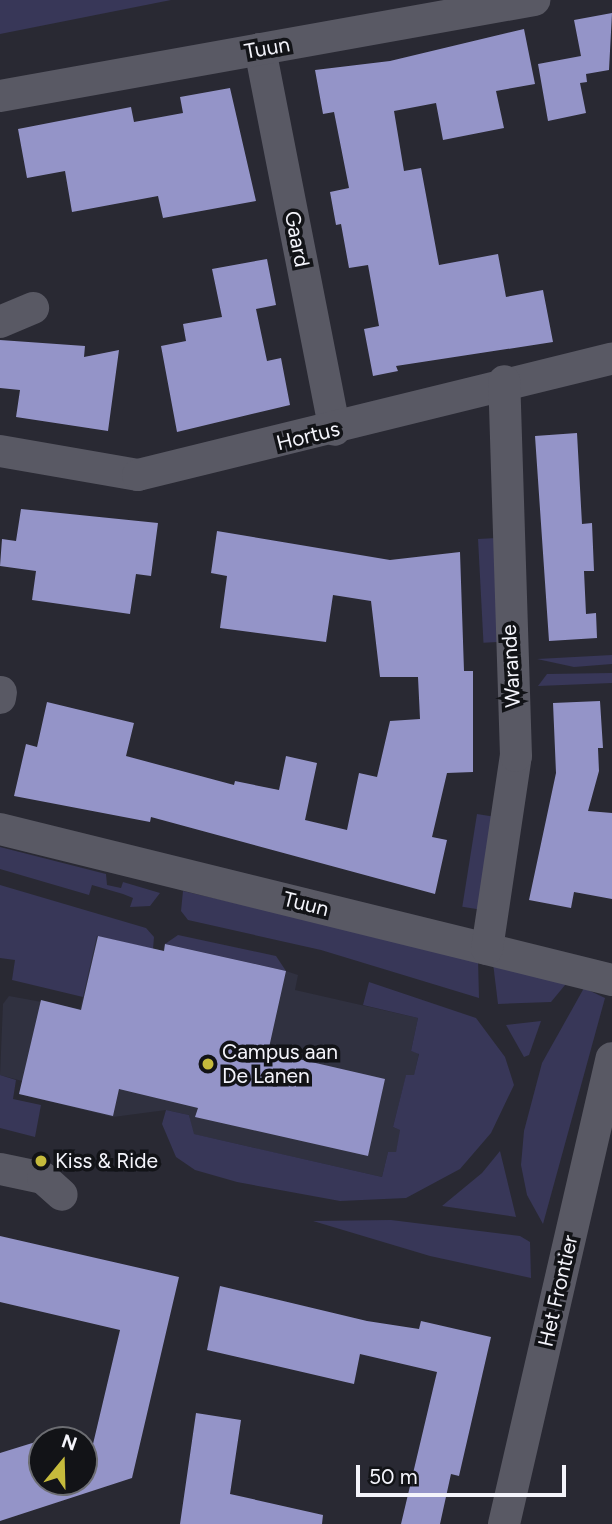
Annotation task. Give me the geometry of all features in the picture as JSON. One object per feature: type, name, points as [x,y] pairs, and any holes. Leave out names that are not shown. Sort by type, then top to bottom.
[{"type":"street","name":"Tuun","points":[[0,96],[534,0]]},
{"type":"street","name":"Gaard","points":[[260,49],[335,430]]},
{"type":"street","points":[[0,322],[33,308]]},
{"type":"street","name":"Hortus","points":[[0,451],[138,474],[335,430],[504,381],[612,359]]},
{"type":"street","name":"Warande","points":[[487,949],[516,756],[504,381]]},
{"type":"street","name":"Tuun","points":[[0,829],[612,980]]},
{"type":"street","name":"Het Frontier","points":[[504,1524],[612,1058]]},
{"type":"street","points":[[0,1169],[43,1178],[62,1195]]},
{"type":"shaded area","points":[[0,0],[171,0],[0,34]]},
{"type":"shaded area","points":[[497,538],[502,642],[483,643],[478,539]]},
{"type":"shaded area","points":[[612,655],[612,664],[574,667],[537,659]]},
{"type":"shaded area","points":[[612,673],[612,683],[538,686],[547,674]]},
{"type":"shaded area","points":[[477,814],[496,817],[481,910],[462,907]]},
{"type":"shaded area","points":[[0,847],[106,874],[107,885],[121,888],[123,882],[160,893],[150,906],[130,907],[133,898],[123,894],[92,885],[89,895],[0,869]]},
{"type":"shaded area","points":[[0,885],[146,928],[154,937],[153,949],[97,936],[83,997],[12,980],[15,960],[0,958]]},
{"type":"shaded area","points":[[183,891],[478,959],[479,998],[321,950],[188,920],[181,911]]},
{"type":"shaded area","points":[[178,935],[276,956],[286,971],[165,944]]},
{"type":"shaded area","name":"Campus aan De Lanen","points":[[97,936],[163,951],[165,943],[286,971],[298,975],[295,990],[418,1018],[411,1051],[419,1053],[414,1076],[406,1076],[393,1127],[401,1130],[396,1153],[388,1152],[382,1177],[193,1134],[189,1115],[166,1110],[113,1117],[19,1094],[22,1081],[0,1075],[3,1004],[9,996],[80,1009]]},
{"type":"shaded area","points":[[493,963],[570,979],[551,1002],[498,1004]]},
{"type":"shaded area","points":[[369,982],[476,1018],[505,1057],[514,1085],[491,1133],[460,1169],[406,1198],[340,1201],[237,1182],[195,1170],[176,1157],[162,1124],[166,1110],[189,1115],[194,1134],[382,1177],[388,1152],[396,1152],[400,1130],[393,1127],[406,1075],[414,1075],[419,1054],[411,1051],[418,1018],[363,1005]]},
{"type":"shaded area","points":[[584,988],[605,998],[543,1224],[527,1195],[521,1165],[524,1131],[542,1063]]},
{"type":"shaded area","points":[[541,1021],[529,1055],[524,1057],[506,1025]]},
{"type":"shaded area","points":[[0,1075],[16,1080],[13,1099],[41,1105],[35,1137],[0,1128]]},
{"type":"shaded area","points":[[500,1151],[516,1217],[442,1206],[482,1173]]},
{"type":"shaded area","points":[[391,1220],[520,1236],[530,1242],[531,1278],[430,1256],[313,1221]]},
{"type":"building","points":[[612,13],[609,70],[586,74],[587,82],[580,83],[586,113],[548,121],[538,64],[581,56],[574,20]]},
{"type":"building","points":[[524,29],[535,84],[496,91],[504,128],[443,140],[436,103],[394,111],[404,171],[421,168],[439,265],[498,254],[506,297],[543,290],[553,342],[396,366],[398,371],[373,376],[364,329],[379,326],[368,265],[349,268],[341,224],[336,225],[330,192],[349,188],[334,112],[323,114],[315,70],[390,61]]},
{"type":"building","points":[[230,88],[256,201],[163,218],[158,196],[72,212],[65,171],[27,178],[18,129],[131,107],[134,122],[183,113],[180,97]]},
{"type":"building","points":[[267,259],[276,305],[256,309],[267,361],[281,358],[290,405],[177,432],[161,346],[186,341],[183,324],[222,317],[212,269]]},
{"type":"building","points":[[0,340],[85,346],[84,357],[119,350],[108,431],[16,417],[20,390],[0,388]]},
{"type":"building","points":[[577,433],[582,524],[592,523],[594,571],[584,571],[586,614],[596,613],[597,638],[549,641],[535,436]]},
{"type":"building","points":[[21,509],[158,523],[151,576],[136,574],[130,614],[32,600],[36,571],[0,566],[2,539],[16,541]]},
{"type":"building","points":[[217,531],[390,560],[460,552],[464,671],[473,671],[473,772],[447,773],[432,837],[447,840],[435,894],[151,817],[150,822],[14,796],[26,744],[37,747],[47,702],[134,723],[126,756],[234,785],[235,781],[279,790],[286,756],[317,763],[305,820],[347,830],[359,773],[377,777],[390,721],[420,719],[418,677],[380,677],[371,601],[333,595],[326,642],[220,628],[227,576],[211,573]]},
{"type":"building","points":[[600,701],[603,748],[598,748],[599,771],[588,811],[612,813],[612,899],[574,892],[571,908],[529,900],[556,773],[553,703]]},
{"type":"building","name":"Campus aan De Lanen","points":[[98,936],[164,951],[165,944],[286,971],[268,1052],[385,1079],[368,1156],[195,1117],[198,1108],[119,1089],[113,1116],[19,1094],[41,1000],[81,1010]]},
{"type":"building","points":[[0,1236],[179,1277],[132,1478],[98,1489],[97,1426],[120,1330],[0,1302]]},
{"type":"building","points":[[220,1286],[367,1321],[419,1329],[421,1321],[491,1337],[459,1476],[451,1474],[440,1524],[401,1524],[437,1372],[360,1354],[354,1384],[207,1350]]},
{"type":"building","points":[[196,1413],[241,1420],[230,1494],[323,1515],[322,1524],[180,1524]]},
{"type":"building","points":[[28,1444],[28,1496],[77,1496],[0,1521],[0,1453]]},
{"type":"place","name":"Campus aan De Lanen","points":[[208,1064]]},
{"type":"place","name":"Kiss & Ride","points":[[41,1161]]}]
